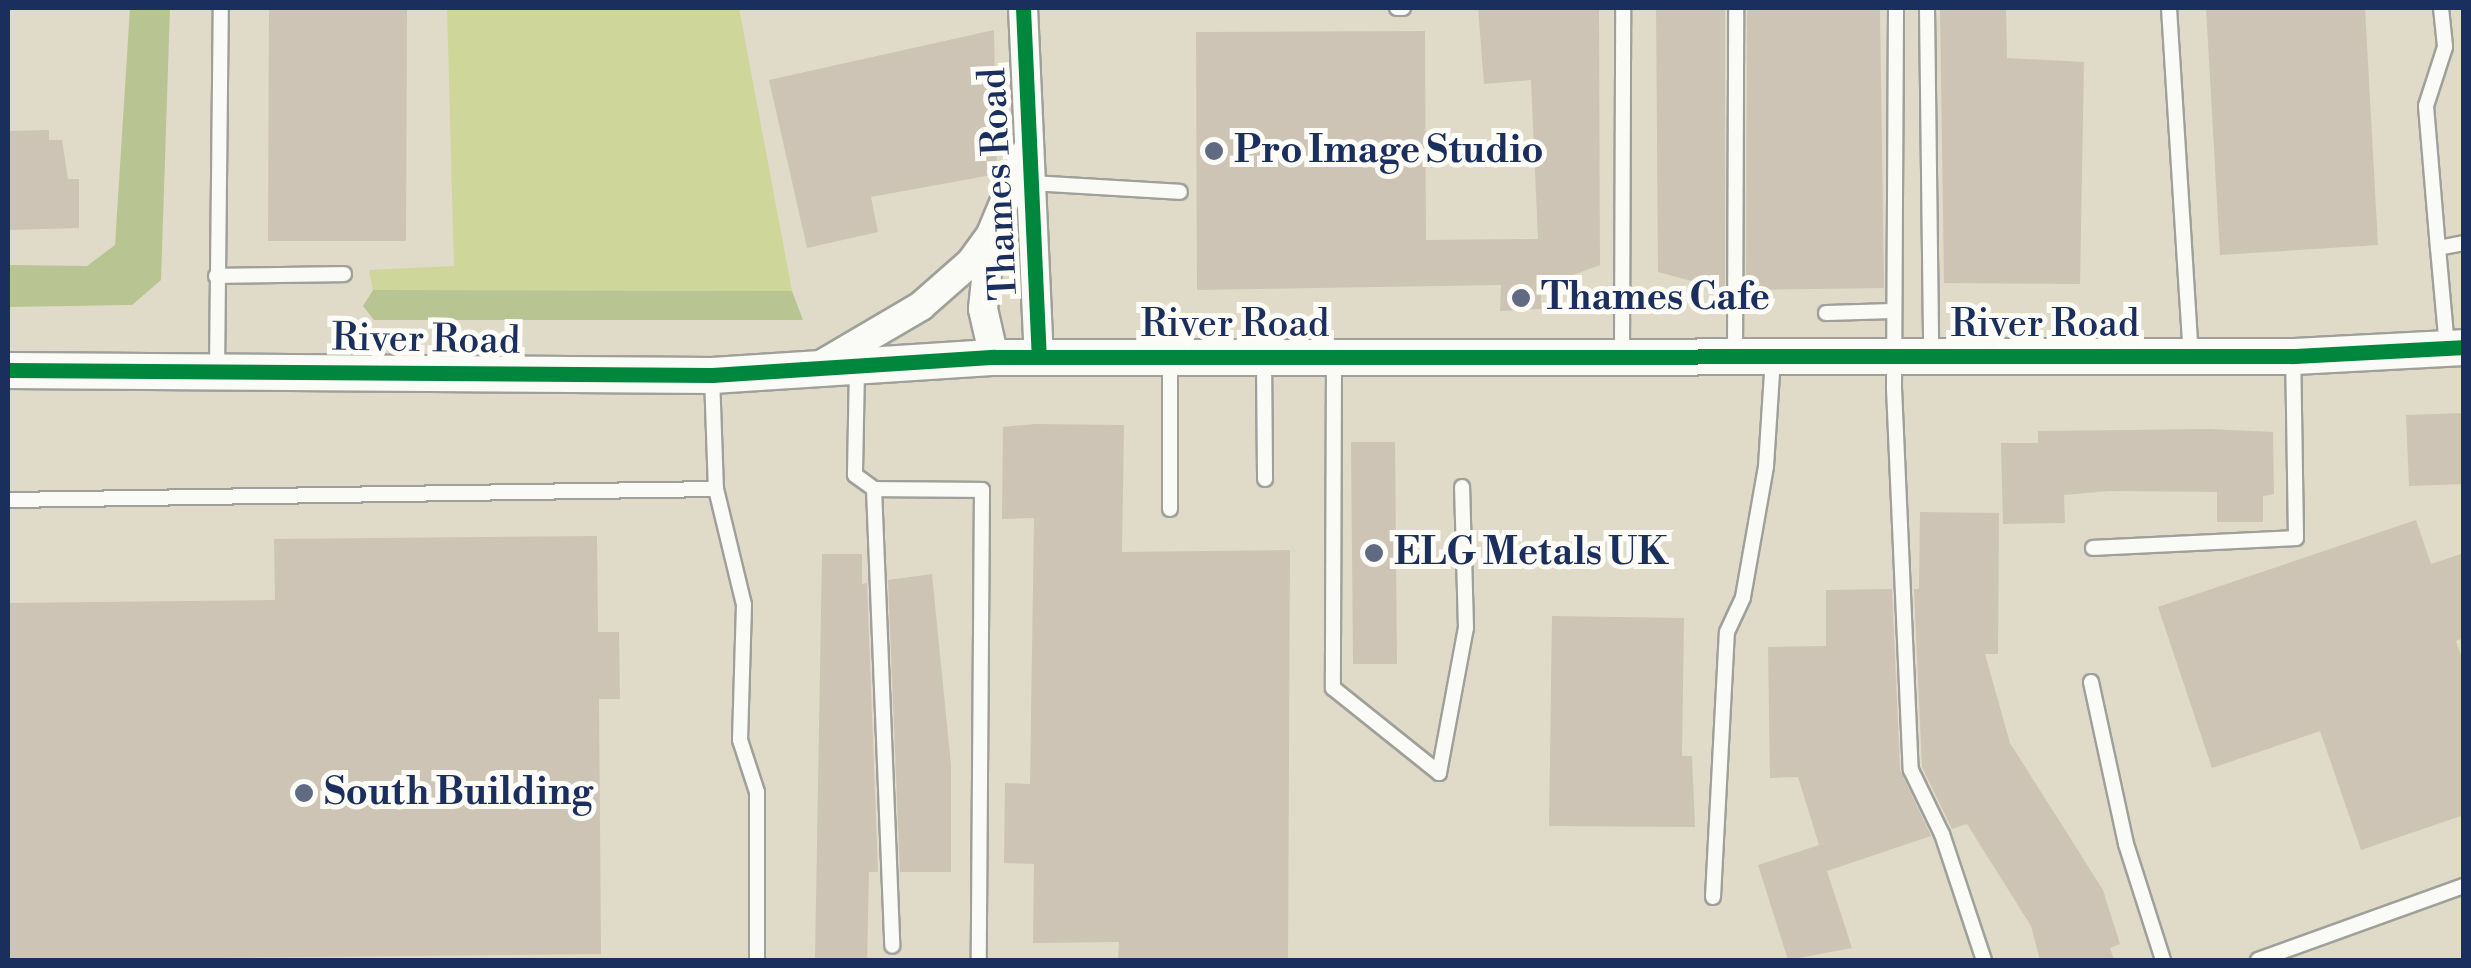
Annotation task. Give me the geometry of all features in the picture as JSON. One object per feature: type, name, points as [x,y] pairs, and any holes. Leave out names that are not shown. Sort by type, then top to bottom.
[{"type":"street","name":"Thames Road","points":[[1023,8],[1025,152],[1039,357]]},
{"type":"street","points":[[840,363],[921,306],[971,262],[991,234],[1025,152]]},
{"type":"street","name":"Thames Road","points":[[991,234],[983,309],[994,357]]},
{"type":"street","name":"River Road","points":[[8,370],[712,375],[840,363],[994,357],[2191,357],[2456,348]]},
{"type":"lane","points":[[217,370],[221,8]]},
{"type":"lane","points":[[1622,358],[1624,8]]},
{"type":"lane","points":[[1734,358],[1736,8]]},
{"type":"lane","points":[[1896,8],[1894,358],[1911,770],[1942,834],[1984,960]]},
{"type":"lane","points":[[1927,8],[1931,357]]},
{"type":"lane","points":[[2169,8],[2191,357]]},
{"type":"lane","points":[[2441,8],[2445,47],[2426,106],[2438,248],[2456,348]]},
{"type":"lane","points":[[1030,183],[1180,192]]},
{"type":"lane","points":[[2438,248],[2464,243]]},
{"type":"lane","points":[[216,276],[344,274]]},
{"type":"lane","points":[[1826,313],[1894,311]]},
{"type":"lane","points":[[2092,548],[2296,538],[2293,356]]},
{"type":"lane","points":[[1170,358],[1170,509]]},
{"type":"lane","points":[[1264,358],[1265,479]]},
{"type":"lane","points":[[1334,358],[1334,688],[1438,773],[1466,628],[1462,487]]},
{"type":"lane","points":[[1713,897],[1727,632],[1743,597],[1766,466],[1773,359]]},
{"type":"lane","points":[[840,363],[855,475],[874,489],[982,490],[979,960]]},
{"type":"lane","points":[[712,375],[716,489],[744,605],[740,740],[757,792],[758,960]]},
{"type":"lane","points":[[8,500],[716,489]]},
{"type":"lane","points":[[874,489],[892,946]]},
{"type":"lane","points":[[2092,682],[2126,844],[2163,960]]},
{"type":"lane","points":[[2258,960],[2464,886]]},
{"type":"green space","points":[[130,8],[170,8],[161,280],[132,305],[8,307],[8,265],[87,266],[115,245]]},
{"type":"green space","points":[[447,8],[739,8],[792,291],[373,290],[369,270],[454,266]]},
{"type":"green space","points":[[373,290],[792,291],[803,320],[374,320],[363,306]]},
{"type":"building","points":[[269,8],[407,8],[406,241],[268,241]]},
{"type":"building","points":[[1478,8],[1599,8],[1600,265],[1541,287],[1541,309],[1500,311],[1501,285],[1197,290],[1196,32],[1425,31],[1426,240],[1538,239],[1531,80],[1484,84]]},
{"type":"building","points":[[1656,8],[1725,8],[1725,290],[1658,272]]},
{"type":"building","points":[[1747,8],[1880,8],[1884,288],[1746,290]]},
{"type":"building","points":[[1940,8],[2006,8],[2007,58],[2084,62],[2080,284],[1944,283]]},
{"type":"building","points":[[2206,8],[2365,8],[2378,245],[2220,255]]},
{"type":"building","points":[[994,30],[997,174],[871,197],[878,232],[807,248],[769,80]]},
{"type":"building","points":[[49,130],[49,140],[62,140],[68,179],[79,179],[79,228],[8,230],[8,131]]},
{"type":"building","points":[[2464,413],[2464,484],[2409,486],[2406,415]]},
{"type":"building","points":[[1124,425],[1122,552],[1290,550],[1288,960],[1118,960],[1119,942],[1033,943],[1034,864],[1004,863],[1005,783],[1030,784],[1034,518],[1002,519],[1003,427]]},
{"type":"building","points":[[2038,431],[2273,432],[2274,494],[2263,496],[2263,522],[2217,522],[2217,492],[2109,491],[2064,495],[2065,523],[2003,524],[2001,443],[2038,443]]},
{"type":"building","name":"ELG Metals UK","points":[[1351,442],[1395,442],[1397,664],[1353,664]]},
{"type":"building","points":[[1920,512],[1999,513],[1998,654],[1985,654],[2010,743],[2103,890],[2120,944],[2110,948],[2114,960],[2040,960],[2031,926],[1967,824],[1952,829],[1922,767],[1914,589],[1919,589]]},
{"type":"building","points":[[2416,520],[2431,564],[2464,553],[2464,638],[2456,641],[2464,664],[2464,815],[2361,850],[2320,731],[2212,768],[2158,607]]},
{"type":"building","name":"South Building","points":[[597,536],[598,632],[619,632],[620,699],[599,699],[601,954],[8,960],[8,603],[275,600],[274,539]]},
{"type":"building","points":[[822,554],[862,554],[862,584],[867,583],[878,872],[869,872],[867,960],[815,960]]},
{"type":"building","points":[[932,574],[951,765],[951,872],[900,872],[888,580]]},
{"type":"building","points":[[1892,589],[1900,770],[1931,836],[1827,871],[1852,948],[1788,960],[1758,865],[1819,845],[1798,777],[1770,778],[1768,647],[1826,646],[1826,590]]},
{"type":"building","points":[[1552,616],[1684,618],[1682,756],[1692,756],[1695,827],[1549,826]]},
{"type":"cycle path","points":[[1023,8],[1039,357]]},
{"type":"cycle path","points":[[8,370],[712,375],[994,357],[2293,356],[2464,347]]},
{"type":"place","name":"Pro Image Studio","points":[[1214,151]]},
{"type":"place","name":"Thames Cafe","points":[[1521,298]]},
{"type":"place","name":"ELG Metals UK","points":[[1374,553]]},
{"type":"place","name":"South Building","points":[[304,793]]}]
